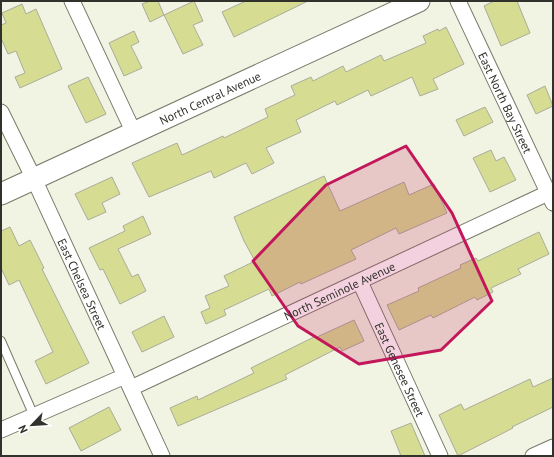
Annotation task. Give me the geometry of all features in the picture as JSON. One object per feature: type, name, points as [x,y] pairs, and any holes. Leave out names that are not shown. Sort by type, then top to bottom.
[{"type":"street","points":[[72,1],[134,133]]},
{"type":"street","name":"North Central Avenue","points":[[1,194],[419,1]]},
{"type":"street","name":"East North Bay Street","points":[[458,1],[550,192]]},
{"type":"street","name":"East Chelsea Street","points":[[1,112],[34,179],[162,456]]},
{"type":"street","name":"North Seminole Avenue","points":[[1,430],[34,416],[128,382],[360,282],[550,192]]},
{"type":"street","name":"East Genesee Street","points":[[360,282],[440,456]]},
{"type":"street","points":[[533,456],[553,447]]},
{"type":"lane","points":[[1,341],[34,416]]},
{"type":"highlighted area","points":[[406,146],[452,213],[492,301],[441,350],[359,364],[298,326],[253,261],[326,185]]},
{"type":"building","points":[[150,1],[158,1],[164,15],[150,22],[142,4]]},
{"type":"building","points":[[194,1],[203,21],[193,25],[203,45],[183,54],[164,15]]},
{"type":"building","points":[[246,1],[308,1],[234,37],[222,12]]},
{"type":"building","points":[[494,1],[517,1],[530,33],[501,46],[484,6]]},
{"type":"building","points":[[22,4],[26,14],[36,9],[62,69],[20,88],[15,77],[25,73],[16,51],[8,54],[1,38],[1,25],[6,23],[2,13]]},
{"type":"building","points":[[446,27],[464,64],[433,79],[438,89],[420,96],[412,77],[371,96],[368,90],[337,105],[335,101],[296,120],[301,132],[266,148],[274,163],[252,174],[246,163],[214,178],[211,171],[149,197],[132,163],[177,143],[182,155],[223,136],[224,138],[268,117],[265,109],[295,95],[291,86],[311,77],[313,81],[343,66],[346,72],[381,55],[384,61],[426,43],[423,36]]},
{"type":"building","points":[[134,31],[139,42],[131,46],[142,68],[124,76],[109,43]]},
{"type":"building","points":[[88,77],[106,114],[86,123],[68,86]]},
{"type":"building","points":[[545,86],[553,106],[536,114],[527,95]]},
{"type":"building","points":[[485,107],[493,122],[464,136],[456,120]]},
{"type":"building","points":[[491,150],[496,161],[504,157],[516,180],[490,192],[473,158]]},
{"type":"building","points":[[324,176],[340,211],[404,182],[409,195],[434,184],[447,213],[399,234],[396,228],[351,250],[356,259],[301,284],[300,282],[272,296],[269,289],[224,310],[226,315],[206,324],[201,312],[210,308],[205,296],[229,286],[224,276],[255,261],[244,241],[234,217]]},
{"type":"building","points":[[112,177],[120,194],[102,203],[106,212],[88,220],[75,194]]},
{"type":"building","points":[[143,216],[151,234],[118,249],[132,277],[138,274],[146,291],[120,304],[103,269],[100,270],[89,248],[125,231],[123,226]]},
{"type":"building","points":[[10,227],[19,246],[30,240],[44,268],[42,269],[89,363],[46,384],[35,361],[53,352],[19,280],[9,285],[1,268],[1,231]]},
{"type":"building","points":[[539,232],[549,254],[518,269],[521,274],[491,288],[493,292],[477,300],[475,297],[433,318],[431,315],[399,330],[387,305],[419,291],[418,288],[461,268],[460,265],[476,258],[478,261]]},
{"type":"building","points":[[164,316],[174,337],[142,352],[132,332]]},
{"type":"building","points":[[354,320],[364,341],[342,351],[340,347],[285,375],[287,379],[178,426],[170,408],[197,396],[198,400],[254,373],[251,368],[316,336],[317,337]]},
{"type":"building","points":[[553,378],[553,407],[458,456],[439,415],[461,404],[464,410],[530,379],[533,387]]},
{"type":"building","points":[[109,407],[121,430],[81,451],[69,428]]},
{"type":"building","points":[[411,423],[425,456],[401,456],[391,431]]}]
